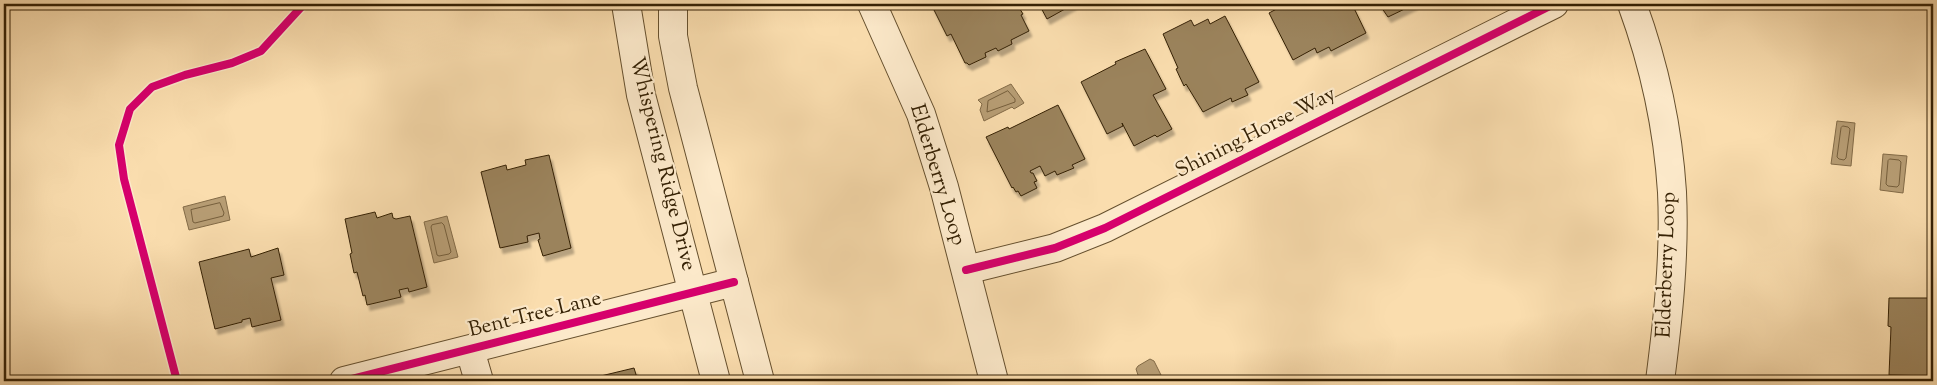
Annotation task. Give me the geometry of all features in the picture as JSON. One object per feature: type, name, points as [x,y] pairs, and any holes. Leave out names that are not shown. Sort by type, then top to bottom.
[{"type":"street","name":"Whispering Ridge Drive","points":[[626,4],[641,95],[716,381]]},
{"type":"street","name":"Whispering Ridge Drive","points":[[673,4],[674,36],[683,88],[760,381]]},
{"type":"street","name":"Elderberry Loop","points":[[872,4],[921,114],[944,187],[994,381]]},
{"type":"street","name":"Shining Horse Way","points":[[966,270],[1055,248],[1105,228],[1554,4]]},
{"type":"street","name":"Elderberry Loop","points":[[1632,4],[1647,46],[1664,129],[1672,192],[1672,254],[1660,381]]},
{"type":"street","name":"Bent Tree Lane","points":[[344,381],[734,282]]},
{"type":"street","points":[[470,350],[479,381]]},
{"type":"water","points":[[1011,84],[1024,103],[984,121],[980,110],[982,104],[978,100]]},
{"type":"water","points":[[1837,121],[1855,123],[1851,166],[1831,164]]},
{"type":"water","points":[[1883,154],[1907,156],[1903,193],[1880,190]]},
{"type":"water","points":[[225,196],[230,220],[189,230],[183,207]]},
{"type":"water","points":[[447,216],[458,257],[434,263],[424,222]]},
{"type":"water","points":[[1150,359],[1154,361],[1164,381],[1133,381],[1137,379],[1136,369],[1138,366]]},
{"type":"building","points":[[931,4],[1015,4],[1023,14],[1021,15],[1029,31],[1011,40],[1012,44],[998,51],[996,48],[985,53],[986,57],[969,65],[965,63],[951,34],[947,36]]},
{"type":"building","points":[[1039,4],[1074,4],[1047,19]]},
{"type":"building","points":[[1286,4],[1352,4],[1366,33],[1331,51],[1329,47],[1317,53],[1315,48],[1293,60],[1269,13]]},
{"type":"building","points":[[1379,4],[1415,4],[1388,17]]},
{"type":"building","points":[[1225,16],[1259,82],[1245,89],[1248,95],[1232,102],[1231,98],[1203,112],[1186,84],[1184,86],[1163,34],[1191,20],[1194,26],[1208,19],[1210,24]]},
{"type":"building","points":[[1145,49],[1166,89],[1153,95],[1172,129],[1134,146],[1122,123],[1123,126],[1107,134],[1081,82],[1116,64],[1115,62]]},
{"type":"building","points":[[1058,105],[1085,159],[1072,165],[1074,168],[1057,175],[1055,171],[1045,176],[1040,166],[1030,171],[1037,181],[1034,182],[1037,188],[1021,196],[1018,191],[1016,192],[1012,188],[986,137],[1008,127],[1009,129]]},
{"type":"building","points":[[549,155],[571,248],[543,256],[538,240],[540,239],[539,233],[527,236],[528,242],[500,248],[481,172],[506,165],[507,170],[526,165],[525,160]]},
{"type":"building","points":[[375,212],[377,218],[392,213],[393,218],[396,219],[410,216],[427,287],[409,292],[408,288],[399,290],[401,297],[367,305],[357,272],[354,273],[345,219]]},
{"type":"building","points":[[278,248],[284,275],[271,278],[281,320],[252,327],[250,318],[215,329],[199,262],[249,249],[251,257]]},
{"type":"building","points":[[1889,298],[1933,298],[1933,376],[1889,375],[1891,327],[1888,326]]},
{"type":"building","points":[[634,368],[638,381],[580,381]]},
{"type":"cycle path","points":[[177,381],[124,179],[119,145],[130,109],[152,87],[185,75],[232,63],[261,51],[304,4]]},
{"type":"cycle path","points":[[966,270],[1055,248],[1105,228],[1554,4]]},
{"type":"cycle path","points":[[344,381],[734,282]]}]
